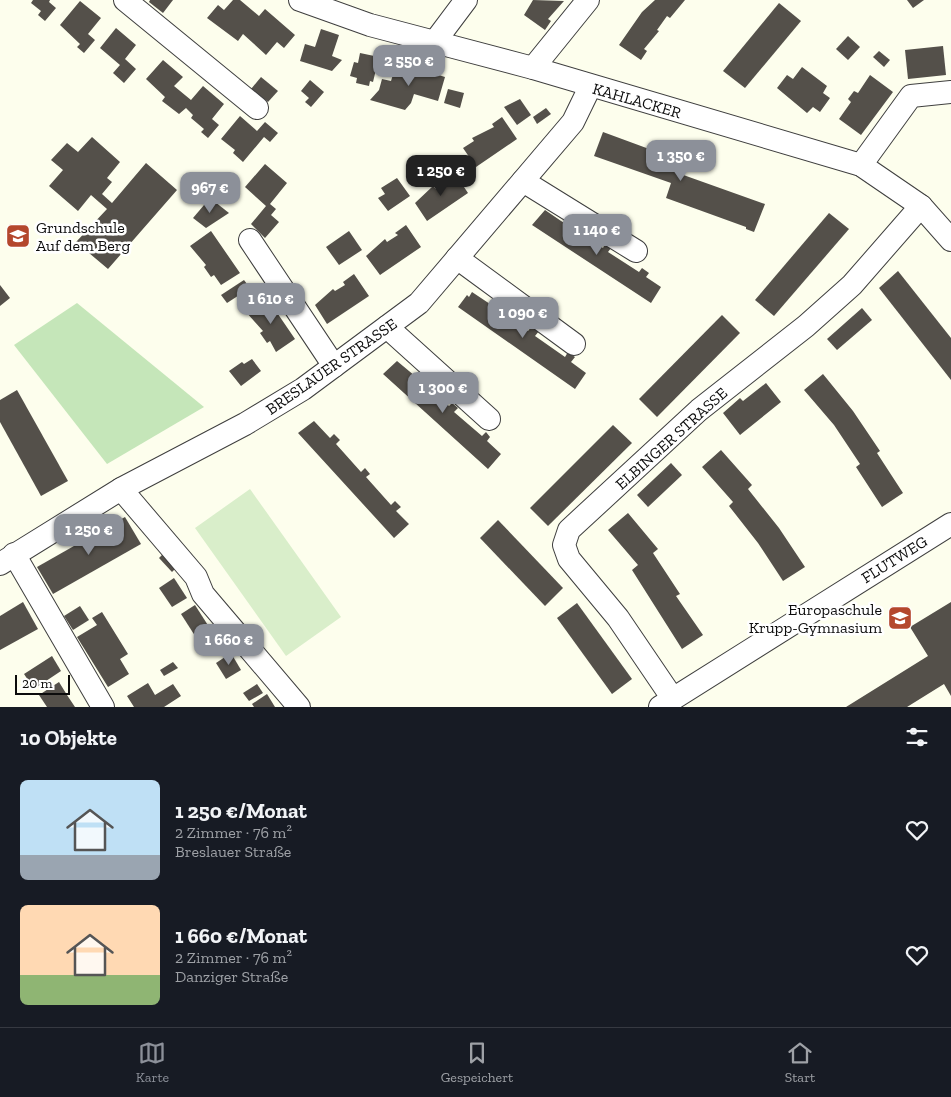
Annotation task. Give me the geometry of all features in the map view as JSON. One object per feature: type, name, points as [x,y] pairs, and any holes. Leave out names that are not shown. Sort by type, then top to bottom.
[{"type":"street","points":[[125,0],[257,108]]},
{"type":"street","name":"KAHLACKER","points":[[300,0],[352,8],[370,25],[436,40],[533,68],[590,87],[861,165],[921,206],[948,228]]},
{"type":"street","points":[[436,40],[466,0]]},
{"type":"street","points":[[533,68],[588,0]]},
{"type":"street","name":"BRESLAUER STRASSE","points":[[7,559],[121,489],[246,424],[303,389],[419,303],[573,122],[590,87]]},
{"type":"street","points":[[861,165],[910,96],[951,92]]},
{"type":"street","points":[[523,181],[636,251]]},
{"type":"street","name":"ELBINGER STRASSE","points":[[666,703],[618,618],[569,559],[564,545],[569,530],[699,410],[806,326],[852,285],[921,206]]},
{"type":"street","points":[[250,240],[334,366]]},
{"type":"street","points":[[457,258],[574,344]]},
{"type":"street","points":[[387,327],[489,419]]},
{"type":"street","points":[[121,489],[196,577],[203,594],[300,707]]},
{"type":"street","name":"FLUTWEG","points":[[666,703],[951,524]]},
{"type":"street","points":[[7,559],[104,707]]},
{"type":"green space","points":[[77,303],[204,407],[107,464],[14,345]]},
{"type":"green space","points":[[250,489],[341,617],[286,656],[195,528]]},
{"type":"building","points":[[33,0],[50,0],[49,2],[56,8],[45,21],[38,15],[41,11],[31,3]]},
{"type":"building","points":[[150,0],[173,0],[163,13],[149,2]]},
{"type":"building","points":[[233,0],[240,0],[259,16],[265,9],[295,35],[284,48],[277,42],[266,55],[243,34],[238,41],[207,18],[218,5],[224,10]]},
{"type":"building","points":[[533,0],[564,1],[548,19],[551,21],[545,30],[524,15]]},
{"type":"building","points":[[655,0],[685,0],[670,18],[667,16],[657,30],[659,31],[644,49],[647,51],[641,60],[619,45],[642,12]]},
{"type":"building","points":[[907,0],[924,0],[913,8]]},
{"type":"building","points":[[80,1],[101,18],[88,34],[95,40],[84,53],[77,47],[80,44],[60,25]]},
{"type":"building","points":[[779,3],[801,21],[745,88],[723,71]]},
{"type":"building","points":[[116,28],[136,45],[125,59],[136,69],[124,83],[113,73],[120,65],[100,48]]},
{"type":"building","points":[[321,29],[339,35],[332,56],[342,60],[332,71],[300,61],[305,44],[315,47]]},
{"type":"building","points":[[848,36],[860,47],[848,60],[836,49]]},
{"type":"building","points":[[943,46],[946,75],[908,79],[905,50]]},
{"type":"building","points":[[879,51],[890,60],[884,67],[873,57]]},
{"type":"building","points":[[360,53],[379,57],[373,82],[370,81],[369,86],[356,83],[357,78],[350,76],[354,62],[358,63]]},
{"type":"building","points":[[163,60],[183,77],[174,86],[191,100],[203,86],[224,104],[212,119],[219,125],[208,138],[201,132],[204,129],[191,118],[193,115],[186,108],[179,114],[162,101],[165,97],[146,79]]},
{"type":"building","points":[[397,62],[445,77],[438,101],[414,94],[411,103],[405,110],[370,100],[379,90],[382,79],[391,81]]},
{"type":"building","points":[[802,67],[827,86],[823,93],[830,98],[820,112],[813,107],[807,113],[777,88],[787,75],[793,79]]},
{"type":"building","points":[[870,75],[893,92],[861,135],[839,119],[851,102],[848,99],[854,91],[858,93]]},
{"type":"building","points":[[261,77],[278,91],[268,102],[251,89]]},
{"type":"building","points":[[310,80],[324,92],[311,107],[305,102],[309,98],[301,91]]},
{"type":"building","points":[[448,89],[464,93],[460,108],[444,103]]},
{"type":"building","points":[[520,99],[531,115],[517,125],[504,107]]},
{"type":"building","points":[[546,108],[551,114],[537,124],[533,117]]},
{"type":"building","points":[[240,116],[257,131],[265,122],[278,133],[270,142],[264,137],[243,162],[233,153],[235,150],[221,139]]},
{"type":"building","points":[[502,117],[517,139],[476,167],[463,148],[474,141],[472,138],[494,127],[492,124]]},
{"type":"building","points":[[603,132],[679,160],[675,172],[765,204],[754,232],[746,229],[746,227],[666,198],[671,183],[594,156]]},
{"type":"building","points":[[92,137],[120,162],[107,178],[112,182],[102,194],[112,203],[146,163],[177,190],[108,269],[76,242],[107,209],[91,195],[78,211],[49,186],[63,170],[51,160],[67,143],[78,152]]},
{"type":"building","points":[[265,164],[287,183],[270,204],[276,209],[271,215],[279,222],[265,238],[251,224],[266,206],[245,187]]},
{"type":"building","points":[[454,172],[468,193],[427,221],[415,203],[433,186],[436,189],[446,182],[444,179]]},
{"type":"building","points":[[397,178],[410,196],[388,211],[378,198],[385,194],[381,188]]},
{"type":"building","points":[[210,198],[229,213],[206,228],[193,218]]},
{"type":"building","points":[[545,210],[564,223],[567,218],[574,223],[571,227],[603,248],[605,244],[611,248],[608,252],[639,272],[642,268],[649,273],[646,277],[661,287],[651,303],[532,225]]},
{"type":"building","points":[[829,213],[849,229],[774,316],[755,300]]},
{"type":"building","points":[[406,225],[421,247],[380,275],[366,256],[385,239],[387,242],[398,235],[395,233]]},
{"type":"building","points":[[211,231],[240,273],[221,285],[214,275],[211,277],[204,267],[206,265],[190,246]]},
{"type":"building","points":[[349,231],[362,250],[339,265],[326,247]]},
{"type":"building","points":[[898,271],[951,338],[951,380],[879,288]]},
{"type":"building","points":[[354,274],[369,296],[327,324],[315,305],[333,289],[335,291],[345,285],[343,282]]},
{"type":"building","points":[[244,280],[250,288],[227,303],[221,295]]},
{"type":"building","points":[[0,285],[10,298],[0,306]]},
{"type":"building","points":[[472,292],[493,306],[496,301],[502,305],[499,311],[528,331],[532,326],[539,331],[535,336],[565,357],[568,352],[575,357],[571,362],[586,373],[575,389],[458,307],[467,295],[469,297]]},
{"type":"building","points":[[267,298],[295,339],[276,352],[270,341],[267,343],[260,333],[263,331],[246,312]]},
{"type":"building","points":[[862,308],[872,320],[837,350],[827,339]]},
{"type":"building","points":[[722,315],[740,333],[657,417],[639,399]]},
{"type":"building","points":[[252,359],[261,371],[241,386],[229,371],[242,362],[244,364]]},
{"type":"building","points":[[397,361],[415,376],[419,372],[425,378],[421,382],[449,406],[452,403],[458,408],[454,412],[482,436],[486,432],[490,437],[487,441],[501,454],[488,469],[383,374]]},
{"type":"building","points":[[823,374],[853,411],[880,451],[877,453],[903,493],[882,507],[856,467],[860,464],[834,425],[804,390]]},
{"type":"building","points":[[766,383],[781,402],[740,435],[723,413],[740,398],[743,401]]},
{"type":"building","points":[[17,390],[68,481],[41,496],[0,422],[0,400]]},
{"type":"building","points":[[314,421],[330,438],[334,434],[340,440],[336,444],[361,472],[365,468],[370,474],[366,477],[391,505],[395,501],[401,507],[396,511],[409,524],[394,538],[298,433]]},
{"type":"building","points":[[613,425],[632,443],[548,526],[530,508]]},
{"type":"building","points":[[721,450],[752,485],[748,489],[779,528],[805,567],[783,581],[758,543],[729,506],[733,502],[702,467]]},
{"type":"building","points":[[671,463],[682,475],[648,507],[637,495]]},
{"type":"building","points":[[628,513],[658,549],[653,553],[680,594],[676,596],[703,635],[682,649],[632,570],[638,565],[608,530]]},
{"type":"building","points":[[125,517],[141,544],[53,594],[37,567]]},
{"type":"building","points":[[498,520],[563,588],[545,606],[480,538]]},
{"type":"building","points":[[168,549],[181,563],[172,572],[159,558]]},
{"type":"building","points":[[174,578],[187,598],[172,607],[159,588]]},
{"type":"building","points":[[23,602],[38,629],[0,650],[0,616]]},
{"type":"building","points":[[951,602],[951,696],[944,684],[907,707],[846,707],[928,656],[910,627]]},
{"type":"building","points":[[577,603],[632,679],[612,694],[557,618]]},
{"type":"building","points":[[195,605],[211,630],[197,639],[181,614]]},
{"type":"building","points":[[80,606],[89,620],[73,630],[64,616]]},
{"type":"building","points":[[102,612],[128,654],[120,659],[129,674],[108,687],[77,637],[97,625],[92,618]]},
{"type":"building","points":[[231,653],[241,670],[226,679],[216,663]]},
{"type":"building","points":[[52,656],[61,671],[34,689],[24,674]]},
{"type":"building","points":[[173,662],[178,668],[164,676],[160,670]]},
{"type":"building","points":[[59,682],[75,707],[47,707],[39,695]]},
{"type":"building","points":[[148,683],[155,695],[173,684],[181,696],[164,707],[134,707],[127,696]]},
{"type":"building","points":[[257,684],[263,693],[249,701],[243,693]]},
{"type":"building","points":[[267,694],[275,707],[254,707],[252,704]]},
{"type":"place","name":"Grundschule Auf dem Berg","points":[[18,236]]},
{"type":"place","name":"Europaschule Krupp-Gymnasium","points":[[900,618]]}]
